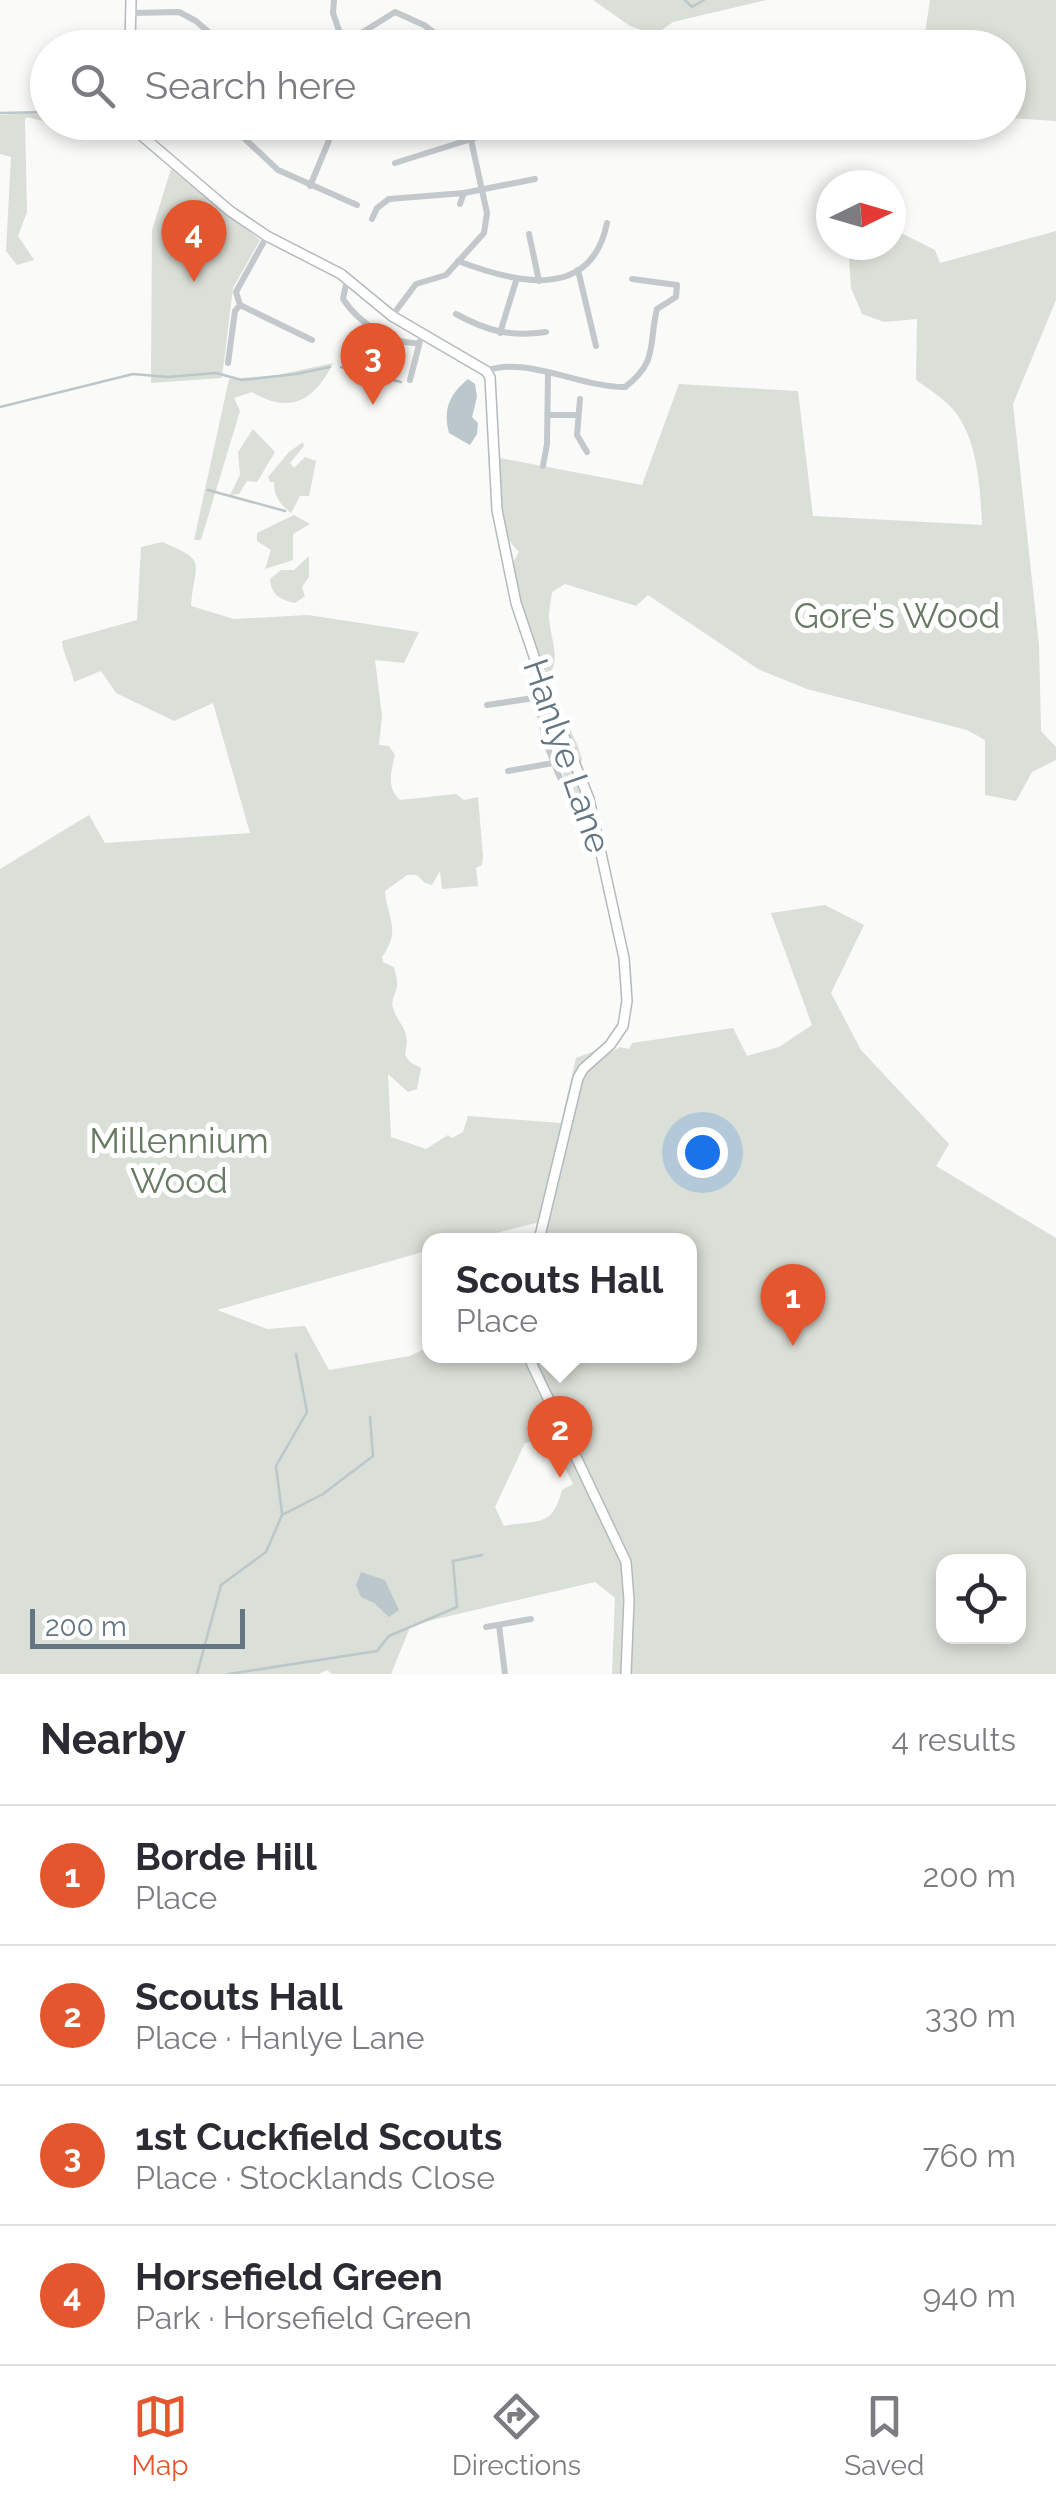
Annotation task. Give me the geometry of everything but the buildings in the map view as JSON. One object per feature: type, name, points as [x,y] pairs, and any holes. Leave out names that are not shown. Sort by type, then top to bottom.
[{"type":"street","points":[[131,0],[131,30]]},
{"type":"street","points":[[334,0],[333,13],[339,30]]},
{"type":"street","points":[[369,30],[395,12],[431,30]]},
{"type":"street","points":[[131,14],[187,15],[203,30]]},
{"type":"street","points":[[147,140],[266,236],[322,262],[421,339],[486,372],[513,366],[625,387],[645,369],[653,351],[657,309],[676,297],[678,286],[632,279]]},
{"type":"street","points":[[246,140],[278,170],[357,205]]},
{"type":"street","points":[[310,186],[329,140]]},
{"type":"street","points":[[392,316],[420,281],[442,277],[480,238],[486,228],[487,213],[470,140],[395,163]]},
{"type":"street","points":[[372,219],[377,208],[389,199],[464,193],[535,179]]},
{"type":"street","points":[[460,204],[464,193]]},
{"type":"street","points":[[458,261],[516,281],[539,282],[578,270],[597,254],[607,223]]},
{"type":"street","points":[[529,234],[539,282]]},
{"type":"street","points":[[266,236],[236,292],[240,305],[312,340]]},
{"type":"street","points":[[578,270],[596,346]]},
{"type":"street","points":[[347,279],[343,299],[353,311],[387,335],[409,344],[421,339]]},
{"type":"street","points":[[500,333],[516,281]]},
{"type":"street","points":[[228,363],[235,312],[240,305]]},
{"type":"street","points":[[456,314],[500,333],[518,336],[546,332]]},
{"type":"street","points":[[410,380],[421,339]]},
{"type":"street","name":"Hanlye Lane","points":[[486,372],[493,392],[494,482],[500,532],[516,603],[592,810],[620,932],[626,1001],[619,1035],[578,1078],[541,1233]]},
{"type":"street","points":[[543,466],[549,415],[548,374]]},
{"type":"street","points":[[580,399],[576,435],[588,452]]},
{"type":"street","points":[[549,415],[577,415]]},
{"type":"street","points":[[487,705],[548,696]]},
{"type":"street","points":[[536,698],[560,778]]},
{"type":"street","points":[[508,771],[553,763]]},
{"type":"street","points":[[531,1363],[626,1562],[626,1674]]},
{"type":"street","points":[[486,1627],[531,1619]]},
{"type":"street","points":[[499,1625],[505,1674]]},
{"type":"green space","points":[[593,0],[766,0],[673,22],[662,30],[630,26]]},
{"type":"green space","points":[[930,0],[1056,0],[1056,121],[1026,119],[1026,30],[926,30]]},
{"type":"green space","points":[[30,113],[25,120],[27,212],[18,236],[34,260],[17,265],[6,251],[11,157],[0,154],[0,115]]},
{"type":"green space","points":[[171,169],[260,240],[233,288],[222,378],[151,383],[152,230]]},
{"type":"green space","name":"Gore's Wood","points":[[1056,231],[1056,300],[1013,404],[1039,645],[1041,731],[1056,747],[1056,760],[1032,772],[1016,801],[985,795],[985,740],[967,730],[807,689],[758,669],[648,595],[636,606],[565,584],[552,592],[549,617],[555,657],[546,679],[526,622],[512,564],[519,552],[502,521],[500,458],[642,485],[679,384],[798,391],[813,516],[982,525],[975,461],[966,430],[948,404],[916,380],[917,319],[884,322],[862,314],[851,288],[849,260],[906,260],[906,236],[935,250],[940,263]]},
{"type":"green space","points":[[333,363],[318,386],[300,400],[279,402],[252,392],[234,398],[240,411],[201,540],[194,540],[229,379],[278,375]]},
{"type":"green space","points":[[253,429],[275,452],[257,482],[247,481],[239,494],[230,495],[240,475],[238,452]]},
{"type":"green space","points":[[303,442],[290,463],[294,468],[305,457],[316,461],[309,496],[300,496],[291,513],[278,500],[274,482],[268,477]]},
{"type":"green space","points":[[294,515],[310,524],[293,534],[293,560],[265,569],[271,550],[257,541],[257,533]]},
{"type":"green space","name":"Millennium Wood","points":[[162,542],[187,554],[196,565],[191,606],[234,619],[308,615],[419,632],[404,663],[375,660],[382,716],[379,745],[389,746],[395,755],[391,785],[400,800],[456,794],[464,800],[478,797],[483,856],[482,865],[476,868],[478,886],[442,889],[440,871],[432,885],[417,875],[407,875],[385,891],[392,931],[383,962],[394,967],[397,979],[392,1005],[406,1033],[405,1055],[421,1068],[417,1089],[408,1092],[388,1074],[391,1137],[426,1149],[448,1135],[452,1138],[463,1132],[468,1116],[561,1123],[576,1058],[597,1050],[609,1053],[620,1047],[629,1049],[632,1043],[733,1028],[747,1056],[779,1047],[812,1025],[771,913],[825,905],[864,925],[831,993],[861,1050],[949,1144],[936,1166],[1056,1238],[1056,1674],[612,1674],[615,1598],[595,1582],[411,1625],[391,1674],[332,1674],[327,1670],[319,1674],[0,1674],[0,869],[89,815],[105,843],[250,833],[213,703],[174,721],[116,693],[101,671],[74,682],[62,641],[137,620],[141,547]],"holes":[[[567,1427],[579,1450],[556,1463],[564,1466],[573,1484],[562,1490],[548,1517],[504,1526],[495,1507],[525,1443],[551,1437]]]},
{"type":"green space","points":[[309,556],[309,577],[302,587],[305,596],[295,603],[278,596],[270,579],[281,570],[294,570]]},
{"type":"green space","points":[[559,707],[577,744],[582,759],[578,774],[587,800],[584,803],[562,790],[563,766],[543,712]]},
{"type":"shaded area","points":[[468,379],[475,384],[477,397],[472,417],[478,423],[470,445],[449,433],[447,417],[452,397]]},
{"type":"shaded area","points":[[361,1572],[385,1580],[399,1610],[389,1617],[361,1597],[356,1585]]},
{"type":"waterway","points":[[685,0],[692,7],[704,0]]},
{"type":"waterway","points":[[0,113],[30,112]]},
{"type":"waterway","points":[[0,407],[133,374],[168,377],[216,373],[242,380],[330,367]]},
{"type":"waterway","points":[[341,367],[401,382]]},
{"type":"waterway","points":[[208,490],[285,511]]},
{"type":"waterway","points":[[282,1513],[276,1466],[307,1412],[296,1354]]},
{"type":"waterway","points":[[197,1674],[221,1585],[266,1552],[282,1515],[323,1494],[373,1456],[370,1417]]},
{"type":"waterway","points":[[229,1674],[377,1651],[389,1636],[457,1607],[453,1561],[482,1555]]},
{"type":"place","name":"Horsefield Green","points":[[194,282]]},
{"type":"place","name":"1st Cuckfield Scouts","points":[[373,405]]},
{"type":"place","name":"Borde Hill","points":[[793,1346]]},
{"type":"place","name":"Scouts Hall","points":[[560,1478]]}]
